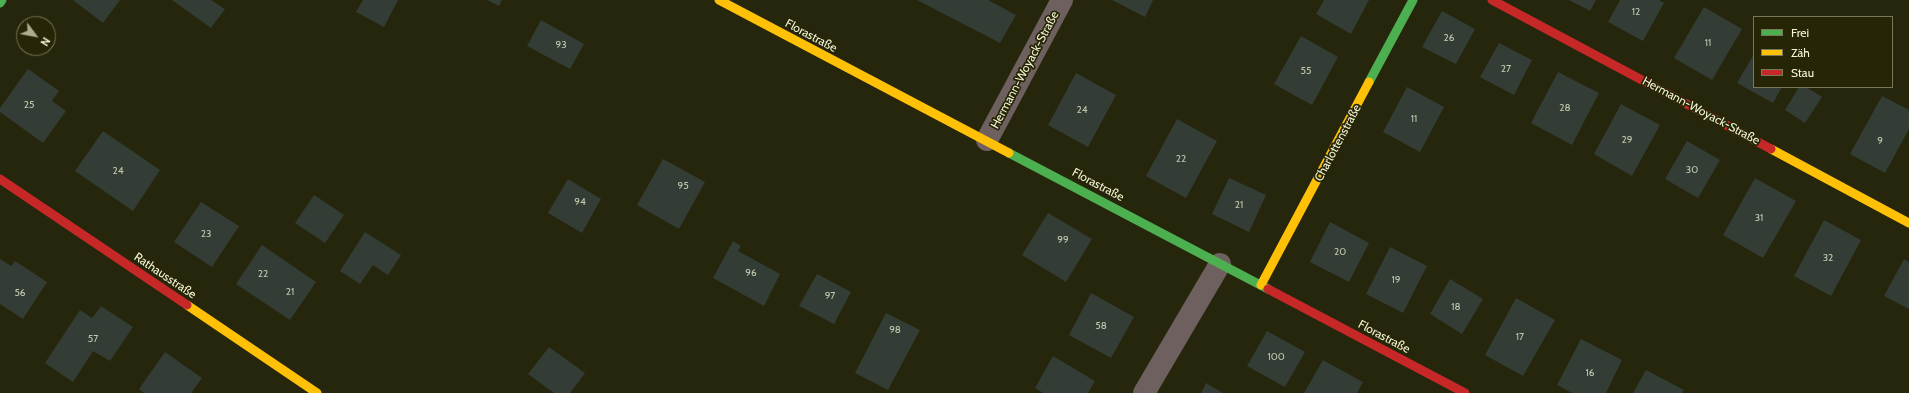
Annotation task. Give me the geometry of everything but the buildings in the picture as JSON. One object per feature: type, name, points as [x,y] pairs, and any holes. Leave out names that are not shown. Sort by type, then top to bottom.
[{"type":"street","name":"Florastraße","points":[[719,0],[1465,393]]},
{"type":"street","name":"Hermann-Woyack-Straße","points":[[987,140],[1062,0]]},
{"type":"street","name":"Charlottenstraße","points":[[1261,285],[1413,0]]},
{"type":"street","name":"Hermann-Woyack-Straße","points":[[1492,0],[1909,223]]},
{"type":"street","name":"Rathausstraße","points":[[0,178],[317,393]]},
{"type":"street","points":[[1144,393],[1220,264]]},
{"type":"traffic: fast","points":[[1369,82],[1413,0]]},
{"type":"traffic: fast","points":[[1009,153],[1268,289]]},
{"type":"traffic: slow","points":[[719,0],[1009,153]]},
{"type":"traffic: slow","points":[[1261,285],[1369,82]]},
{"type":"traffic: slow","points":[[1771,149],[1909,223]]},
{"type":"traffic: slow","points":[[187,305],[317,393]]},
{"type":"traffic: jam","points":[[1492,0],[1771,149]]},
{"type":"traffic: jam","points":[[0,179],[187,305]]},
{"type":"traffic: jam","points":[[1268,289],[1465,393]]}]
